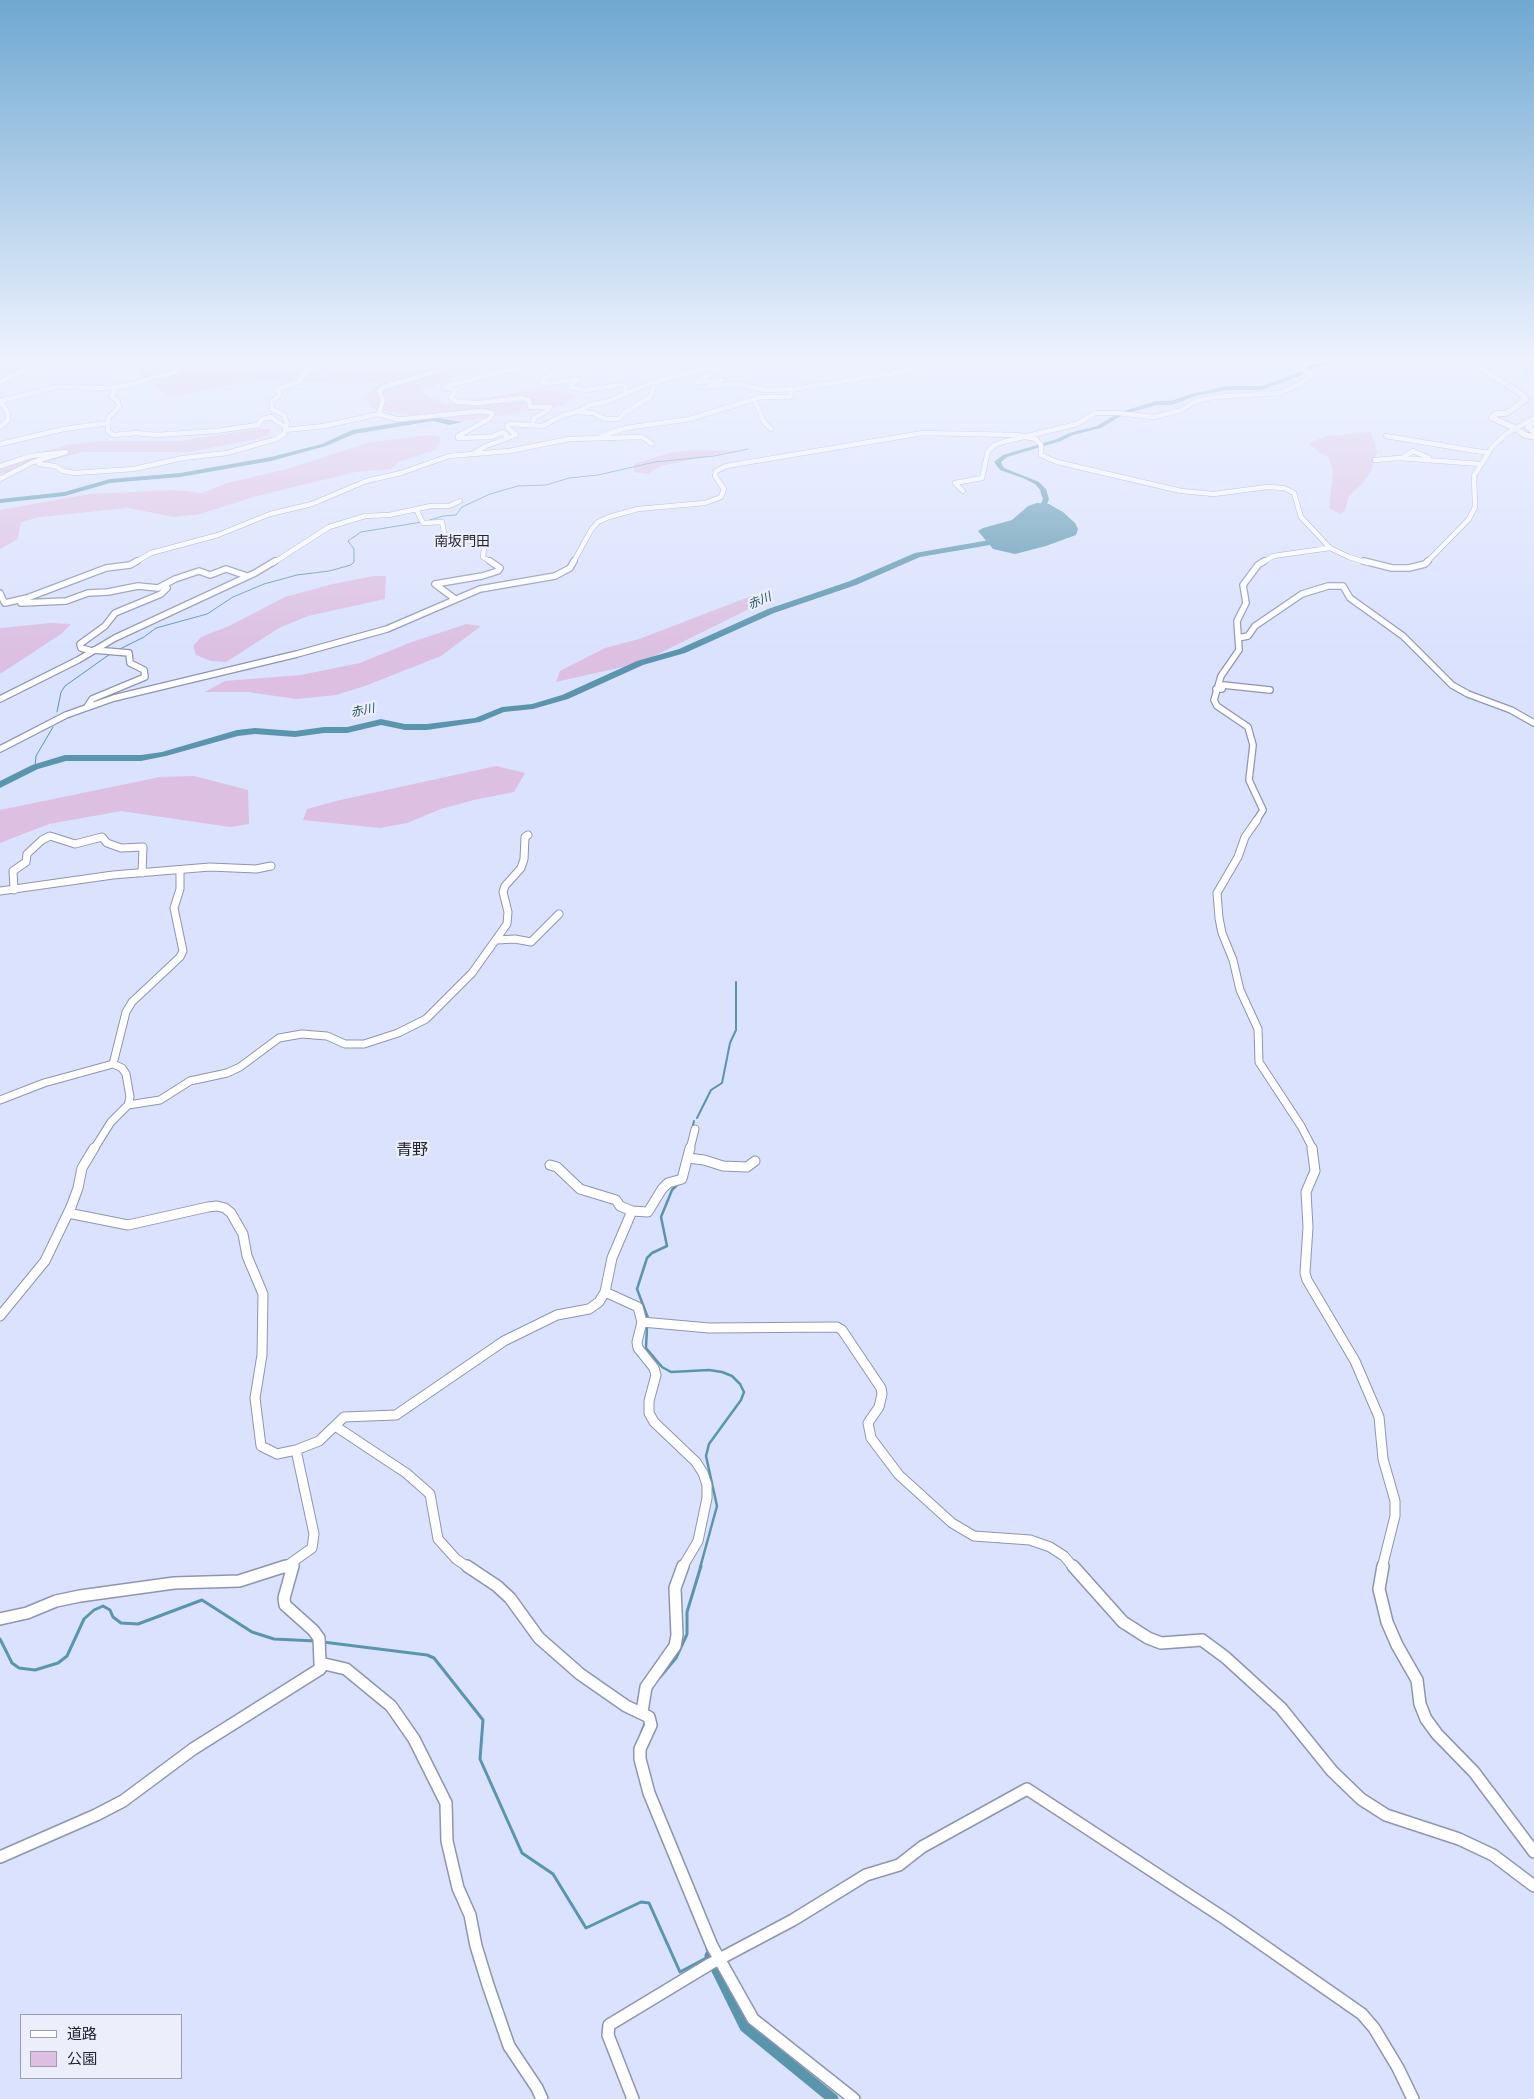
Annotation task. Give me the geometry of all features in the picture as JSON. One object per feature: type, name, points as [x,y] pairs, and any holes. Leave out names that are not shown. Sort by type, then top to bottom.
[{"type":"street","points":[[0,466],[28,457]]},
{"type":"street","points":[[0,480],[33,462],[50,457]]},
{"type":"street","points":[[39,464],[56,466],[63,471],[75,473],[134,469],[192,457]]},
{"type":"street","points":[[3,603],[27,598],[106,568],[130,565],[151,553],[218,535],[270,514],[312,504],[366,481],[401,473],[446,457]]},
{"type":"street","points":[[0,749],[45,725],[87,707],[140,690],[288,657],[387,629],[421,616],[471,592],[488,587],[538,580],[560,574],[573,564],[594,525],[609,516],[630,510],[705,503],[717,500],[724,492],[716,479],[716,470],[726,466],[782,457]]},
{"type":"street","points":[[963,490],[956,486],[955,483],[982,478],[987,457]]},
{"type":"street","points":[[1045,457],[1057,462],[1181,491],[1214,494],[1267,487],[1284,488],[1294,493],[1301,517],[1330,548],[1349,557],[1383,567],[1409,568],[1424,564],[1469,518],[1475,507],[1474,476],[1485,457]]},
{"type":"street","points":[[1427,457],[1436,461]]},
{"type":"street","points":[[1374,460],[1401,458],[1480,464]]},
{"type":"street","points":[[0,699],[29,686],[93,650],[247,576],[299,547],[329,527],[365,516],[389,515],[437,505],[449,506],[460,501]]},
{"type":"street","points":[[416,510],[423,524],[440,521],[443,524],[445,537],[476,542],[484,548],[483,557],[500,568],[498,571],[482,576],[436,584],[455,599]]},
{"type":"street","points":[[1330,548],[1280,554],[1258,564],[1248,575],[1243,585],[1246,603],[1237,621],[1239,650],[1221,676],[1216,690],[1216,704],[1248,727],[1253,745],[1250,780],[1263,810],[1245,837],[1238,858],[1217,893],[1219,918],[1222,933],[1233,960],[1240,990],[1258,1030],[1259,1062],[1301,1126],[1312,1147],[1315,1161],[1314,1171],[1306,1192],[1308,1226],[1305,1273],[1307,1280],[1355,1361],[1379,1417],[1383,1459],[1395,1501],[1394,1516],[1379,1589],[1387,1622],[1397,1645],[1417,1680],[1420,1704],[1426,1719],[1436,1734],[1474,1772],[1534,1852]]},
{"type":"street","points":[[3,603],[59,601],[88,593],[108,592],[138,586],[158,588],[199,571],[210,575],[226,569],[247,576]]},
{"type":"street","points":[[87,707],[92,699],[145,677],[144,670],[130,663],[129,653],[82,648],[80,644],[105,626],[115,613],[161,594],[167,588],[166,585]]},
{"type":"street","points":[[1238,638],[1248,636],[1255,626],[1302,594],[1328,586],[1343,586],[1350,598],[1403,636],[1452,685],[1534,723]]},
{"type":"street","points":[[0,593],[3,603]]},
{"type":"street","points":[[1216,690],[1222,689],[1223,685],[1270,690]]},
{"type":"street","points":[[128,1105],[160,1100],[190,1082],[227,1073],[240,1067],[279,1038],[291,1035],[327,1036],[336,1041],[352,1044],[376,1041],[398,1033],[431,1015],[452,991],[472,973],[497,940],[508,921],[503,892],[505,886],[521,868],[524,859],[525,837],[528,834]]},
{"type":"street","points":[[14,890],[14,871],[26,862],[27,854],[42,840],[50,836],[79,844],[102,837],[107,843],[125,849],[143,847],[142,873]]},
{"type":"street","points":[[0,891],[142,873],[210,867],[256,870],[271,866]]},
{"type":"street","points":[[113,1064],[126,1012],[132,1002],[180,957],[183,951],[174,908],[180,889],[180,870]]},
{"type":"street","points":[[497,940],[515,939],[531,942],[559,914]]},
{"type":"street","points":[[0,1100],[44,1083],[113,1064],[122,1068],[126,1074],[130,1097],[128,1105],[111,1122],[82,1168],[78,1188],[68,1213],[45,1260],[18,1296],[0,1316]]},
{"type":"street","points":[[550,1165],[557,1167],[580,1189],[616,1200],[620,1206],[632,1211],[648,1212],[662,1188],[668,1183],[677,1182],[684,1175],[695,1129]]},
{"type":"street","points":[[688,1158],[704,1160],[723,1166],[747,1167],[755,1160]]},
{"type":"street","points":[[68,1213],[128,1225],[216,1206],[225,1208],[231,1213],[243,1234],[247,1256],[263,1294],[262,1355],[255,1389],[261,1446],[276,1454],[296,1450],[325,1438],[344,1417],[387,1417],[396,1415],[504,1341],[557,1315],[589,1309],[598,1302],[605,1292],[612,1258],[632,1211]]},
{"type":"street","points":[[605,1292],[638,1307],[642,1322],[637,1342],[638,1348],[654,1368],[656,1375],[649,1400],[650,1413],[654,1422],[696,1462],[706,1483],[707,1498],[698,1541],[681,1569],[676,1588],[675,1613],[677,1635],[674,1646],[646,1687],[645,1714],[651,1725],[640,1749],[640,1759],[649,1793],[712,1946],[753,2019],[854,2099]]},
{"type":"street","points":[[642,1322],[709,1328],[837,1327],[842,1330],[881,1388],[882,1394],[878,1406],[868,1423],[872,1438],[900,1475],[952,1523],[974,1536],[1030,1540],[1050,1547],[1064,1556],[1123,1622],[1148,1638],[1161,1643],[1202,1640],[1281,1708],[1332,1771],[1361,1799],[1386,1814],[1459,1839],[1493,1855],[1534,1886]]},
{"type":"street","points":[[335,1426],[406,1473],[430,1494],[438,1538],[456,1559],[497,1586],[510,1598],[539,1638],[580,1674],[626,1706],[645,1714]]},
{"type":"street","points":[[0,1619],[27,1613],[56,1601],[80,1596],[174,1583],[239,1581],[282,1570],[312,1548],[314,1534],[296,1450]]},
{"type":"street","points":[[294,1562],[284,1598],[288,1609],[314,1630],[319,1640],[319,1658],[323,1665]]},
{"type":"street","points":[[0,1857],[124,1801],[193,1749],[320,1669],[323,1665]]},
{"type":"street","points":[[323,1665],[346,1669],[391,1706],[414,1740],[434,1779],[446,1803],[447,1841],[458,1888],[470,1915],[476,1946],[488,1985],[509,2046],[537,2088],[542,2099]]},
{"type":"street","points":[[633,2099],[608,2035],[609,2025],[721,1959],[793,1920],[866,1875],[899,1865],[922,1847],[1027,1789],[1227,1920],[1362,2014],[1374,2028],[1413,2099]]},
{"type":"green space","points":[[24,457],[64,457],[0,474],[0,464]]},
{"type":"green space","points":[[324,457],[414,457],[399,462],[391,469],[356,472],[257,496],[200,514],[174,517],[128,508],[40,517],[21,522],[18,539],[0,549],[0,510],[89,494],[175,490],[202,493],[227,483],[287,469]]},
{"type":"green space","points":[[656,457],[704,457],[661,466],[648,474],[634,472],[634,464]]},
{"type":"green space","points":[[1327,457],[1375,457],[1371,471],[1362,484],[1349,496],[1344,512],[1340,514],[1329,508],[1333,472]]},
{"type":"green space","points":[[373,576],[386,576],[385,599],[308,616],[279,628],[226,662],[211,661],[196,655],[193,646],[201,637],[229,626],[285,597],[333,584]]},
{"type":"green space","points":[[754,595],[751,608],[640,663],[556,682],[560,671],[605,648],[639,639]]},
{"type":"green space","points":[[50,623],[71,624],[61,634],[0,674],[0,628]]},
{"type":"green space","points":[[466,624],[481,626],[441,656],[365,686],[336,695],[296,699],[248,692],[205,692],[225,681],[301,675],[360,663],[409,643]]},
{"type":"green space","points":[[496,766],[525,773],[514,792],[474,800],[441,809],[407,823],[380,828],[303,820],[307,809]]},
{"type":"green space","points":[[194,776],[248,790],[249,824],[230,827],[121,811],[49,824],[0,843],[0,810],[160,777]]},
{"type":"water","points":[[1037,503],[1049,504],[1063,512],[1075,523],[1078,529],[1076,535],[1046,546],[1015,554],[993,549],[978,531],[1012,520],[1028,506]]},
{"type":"waterway","points":[[0,501],[65,494],[110,481],[180,475],[279,457]]},
{"type":"waterway","points":[[427,521],[443,516],[456,515],[462,507],[490,494],[518,486],[546,485],[569,478],[598,475],[655,462],[705,457]]},
{"type":"waterway","name":"赤川","points":[[1004,457],[997,462],[1002,469],[1025,477],[1037,483],[1043,489],[1046,499],[1039,517]]},
{"type":"waterway","points":[[118,650],[144,637],[156,628],[207,614],[233,597],[264,584],[297,575],[329,571],[351,565],[354,562],[354,549],[348,541],[361,532],[422,522]]},
{"type":"waterway","name":"赤川","points":[[0,785],[35,767],[65,758],[141,758],[163,754],[237,733],[255,731],[295,734],[324,730],[347,730],[381,722],[405,727],[427,727],[477,720],[502,710],[533,706],[565,697],[640,663],[682,651],[771,611],[853,583],[918,555],[1001,540]]},
{"type":"waterway","points":[[57,712],[61,692],[65,686],[110,654]]},
{"type":"waterway","points":[[35,767],[36,756],[53,727]]},
{"type":"waterway","points":[[697,1118],[711,1090],[722,1083],[730,1043],[736,1030],[736,982]]},
{"type":"waterway","points":[[692,1129],[694,1121]]},
{"type":"waterway","points":[[648,1318],[637,1289],[647,1258],[652,1253],[667,1246],[661,1217],[672,1190],[678,1184]]},
{"type":"waterway","points":[[647,1327],[646,1348],[662,1367],[671,1372],[709,1370],[722,1372],[732,1376],[740,1384],[744,1392],[741,1400],[709,1444],[706,1456],[717,1506],[700,1568]]},
{"type":"waterway","points":[[660,1677],[676,1658],[687,1634],[687,1612],[701,1566]]},
{"type":"waterway","points":[[0,1639],[12,1663],[19,1668],[35,1670],[58,1663],[67,1656],[84,1619],[94,1610],[103,1606],[110,1610],[113,1617],[121,1623],[138,1624],[202,1600],[252,1632],[274,1639],[316,1641]]},
{"type":"waterway","points":[[323,1642],[427,1655],[434,1658],[483,1720],[480,1759],[522,1853],[553,1874],[586,1928],[641,1902],[649,1903],[680,1972],[710,1956],[707,1949]]},
{"type":"waterway","points":[[642,1731],[646,1721]]},
{"type":"waterway","points":[[710,1956],[745,2027],[833,2099]]},
{"type":"district","name":"南坂門田","points":[[462,543]]},
{"type":"district","name":"青野","points":[[412,1152]]}]
